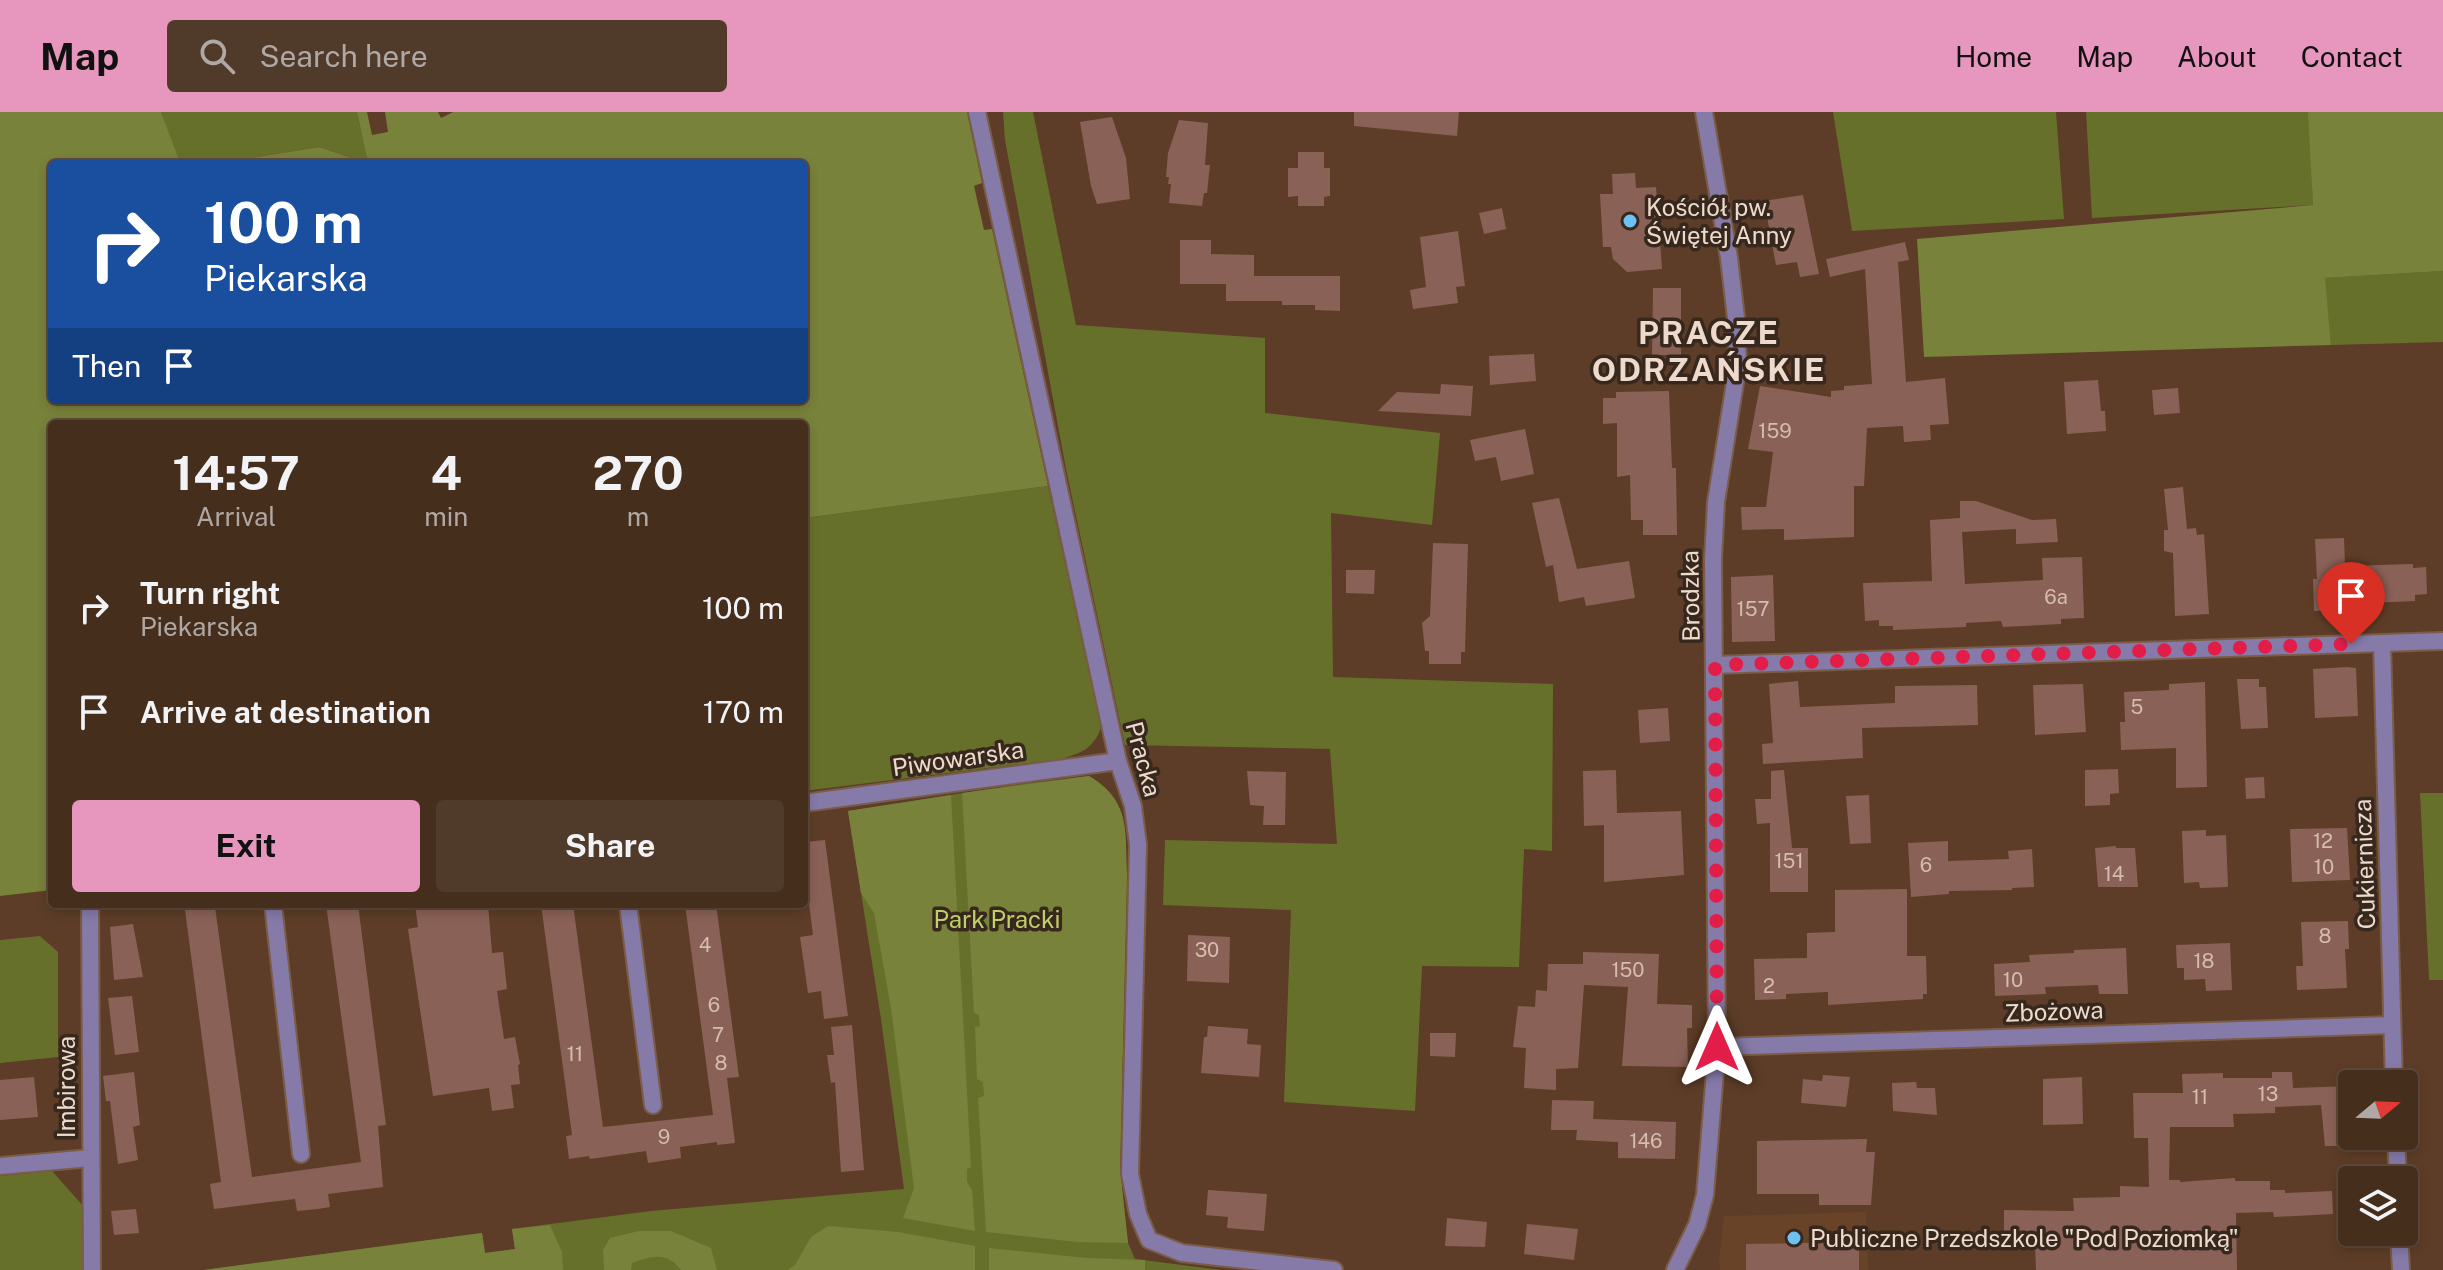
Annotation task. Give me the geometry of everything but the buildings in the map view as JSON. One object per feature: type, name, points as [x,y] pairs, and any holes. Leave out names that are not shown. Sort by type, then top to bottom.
[{"type":"street","name":"Pracka","points":[[977,112],[1118,761],[1133,806],[1138,845],[1130,1174],[1138,1214],[1149,1240],[1182,1253],[1334,1270]]},
{"type":"street","name":"Brodzka","points":[[1675,1270],[1697,1225],[1705,1195],[1717,1047],[1713,560],[1716,502],[1738,364],[1729,258],[1704,112]]},
{"type":"street","points":[[1715,665],[2443,641]]},
{"type":"street","name":"Cukiernicza","points":[[2382,643],[2394,1070]]},
{"type":"street","name":"Piwowarska","points":[[808,802],[1118,761]]},
{"type":"street","name":"Imbirowa","points":[[90,908],[92,1270]]},
{"type":"street","points":[[273,908],[301,1154]]},
{"type":"street","points":[[628,908],[653,1105]]},
{"type":"street","name":"Zbożowa","points":[[1717,1047],[2392,1025]]},
{"type":"street","points":[[0,1166],[91,1158]]},
{"type":"street","points":[[2400,1246],[2401,1270]]},
{"type":"shaded area","name":"Publiczne Przedszkole \"Pod Poziomką\"","points":[[1866,1212],[1868,1270],[1720,1270],[1724,1216]]},
{"type":"green space","points":[[0,112],[161,112],[179,160],[48,160],[48,404],[808,404],[808,160],[367,160],[357,112],[367,112],[372,135],[388,132],[385,112],[438,112],[441,118],[453,112],[967,112],[982,183],[974,186],[984,230],[992,229],[1048,486],[808,517],[808,420],[48,420],[48,890],[0,896]]},
{"type":"green space","points":[[161,112],[357,112],[367,160],[319,147],[238,160],[178,160]]},
{"type":"green space","points":[[1003,112],[1033,112],[1076,325],[1265,338],[1265,413],[1440,433],[1432,525],[1331,513],[1333,677],[1553,684],[1552,851],[1524,849],[1519,967],[1422,966],[1415,1111],[1284,1102],[1291,910],[1163,905],[1165,840],[1337,844],[1330,749],[1125,745],[1066,469],[1005,140]]},
{"type":"green space","points":[[1833,112],[2056,112],[2064,219],[1852,231]]},
{"type":"green space","points":[[2086,112],[2310,112],[2313,205],[2092,218]]},
{"type":"green space","points":[[2308,112],[2443,112],[2443,271],[2325,278],[2331,345],[1924,357],[1917,239],[2313,205]]},
{"type":"green space","points":[[319,147],[358,160],[238,160]]},
{"type":"green space","points":[[2443,271],[2443,342],[2331,345],[2324,278]]},
{"type":"green space","points":[[1048,486],[1101,728],[1094,741],[1080,752],[1061,759],[808,791],[808,517]]},
{"type":"green space","name":"Park Pracki","points":[[1089,776],[1112,796],[1119,807],[1125,831],[1127,874],[1120,1169],[1128,1243],[1135,1259],[1221,1270],[204,1270],[482,1233],[485,1253],[515,1249],[512,1229],[651,1211],[904,1189],[848,811]]},
{"type":"green space","points":[[1089,776],[1112,796],[1119,807],[1125,831],[1127,874],[1120,1169],[1128,1243],[1077,1242],[986,1232],[978,1098],[984,1096],[983,1082],[977,1079],[975,1027],[980,1026],[979,1015],[974,1013],[962,793]]},
{"type":"green space","points":[[2420,793],[2443,793],[2443,980],[2429,980]]},
{"type":"green space","points":[[951,795],[971,1167],[967,1169],[967,1182],[972,1190],[975,1231],[903,1218],[914,1188],[891,1008],[874,913],[861,893],[848,811]]},
{"type":"green space","points":[[40,936],[58,952],[58,1057],[0,1063],[0,940]]},
{"type":"green space","points":[[52,1171],[84,1207],[84,1270],[0,1270],[0,1176]]},
{"type":"green space","points":[[550,1225],[562,1252],[563,1270],[204,1270],[482,1233],[485,1253],[515,1249],[512,1229]]},
{"type":"green space","points":[[828,1226],[898,1232],[975,1246],[975,1270],[788,1270],[795,1265],[811,1237]]},
{"type":"green space","points":[[639,1231],[671,1231],[711,1248],[717,1270],[681,1270],[670,1260],[659,1257],[632,1263],[631,1270],[604,1270],[603,1250],[610,1238]]},
{"type":"green space","points":[[989,1248],[1087,1258],[1145,1260],[1145,1270],[989,1270]]},
{"type":"place","name":"Kościół pw. Świętej Anny","points":[[1630,221]]},
{"type":"place","name":"Publiczne Przedszkole \"Pod Poziomką\"","points":[[1794,1238]]},
{"type":"district","name":"PRACZE ODRZAŃSKIE","points":[[1709,350]]},
{"type":"route","points":[[1717,1047],[1715,665],[2351,644]]}]
